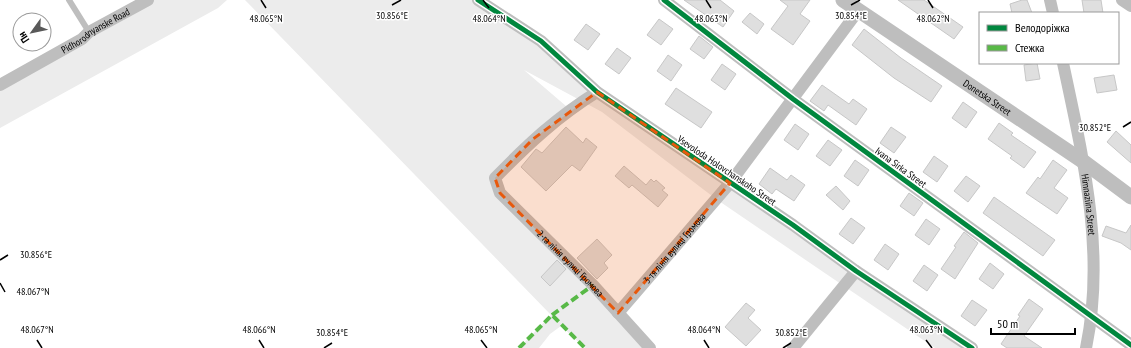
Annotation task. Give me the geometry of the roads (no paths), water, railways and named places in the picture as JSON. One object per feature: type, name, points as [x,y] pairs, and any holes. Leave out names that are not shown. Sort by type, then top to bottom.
[{"type":"street","name":"Pidhorodnyanske Road","points":[[0,85],[82,39],[89,32],[148,0]]},
{"type":"street","name":"Vsevoloda Holovchanskoho Street","points":[[478,0],[541,41],[597,92],[793,224],[856,271],[972,348]]},
{"type":"street","name":"Ivana Sirka Street","points":[[664,0],[793,99],[1131,345]]},
{"type":"street","name":"Donetska Street","points":[[843,0],[1084,162],[1131,197]]},
{"type":"street","points":[[1050,0],[1053,12]]},
{"type":"street","points":[[1122,0],[1131,6]]},
{"type":"street","name":"3-тя лінія вулиці Громова","points":[[618,313],[730,183],[858,11]]},
{"type":"street","name":"Himnaziina Street","points":[[1063,64],[1084,162],[1093,241],[1092,318],[1086,348]]},
{"type":"street","name":"2-га лінія вулиці Громова","points":[[597,92],[577,105],[533,139],[495,178],[500,193],[544,235],[650,348]]},
{"type":"street","points":[[793,348],[856,271]]},
{"type":"lane","points":[[69,0],[89,32]]}]
